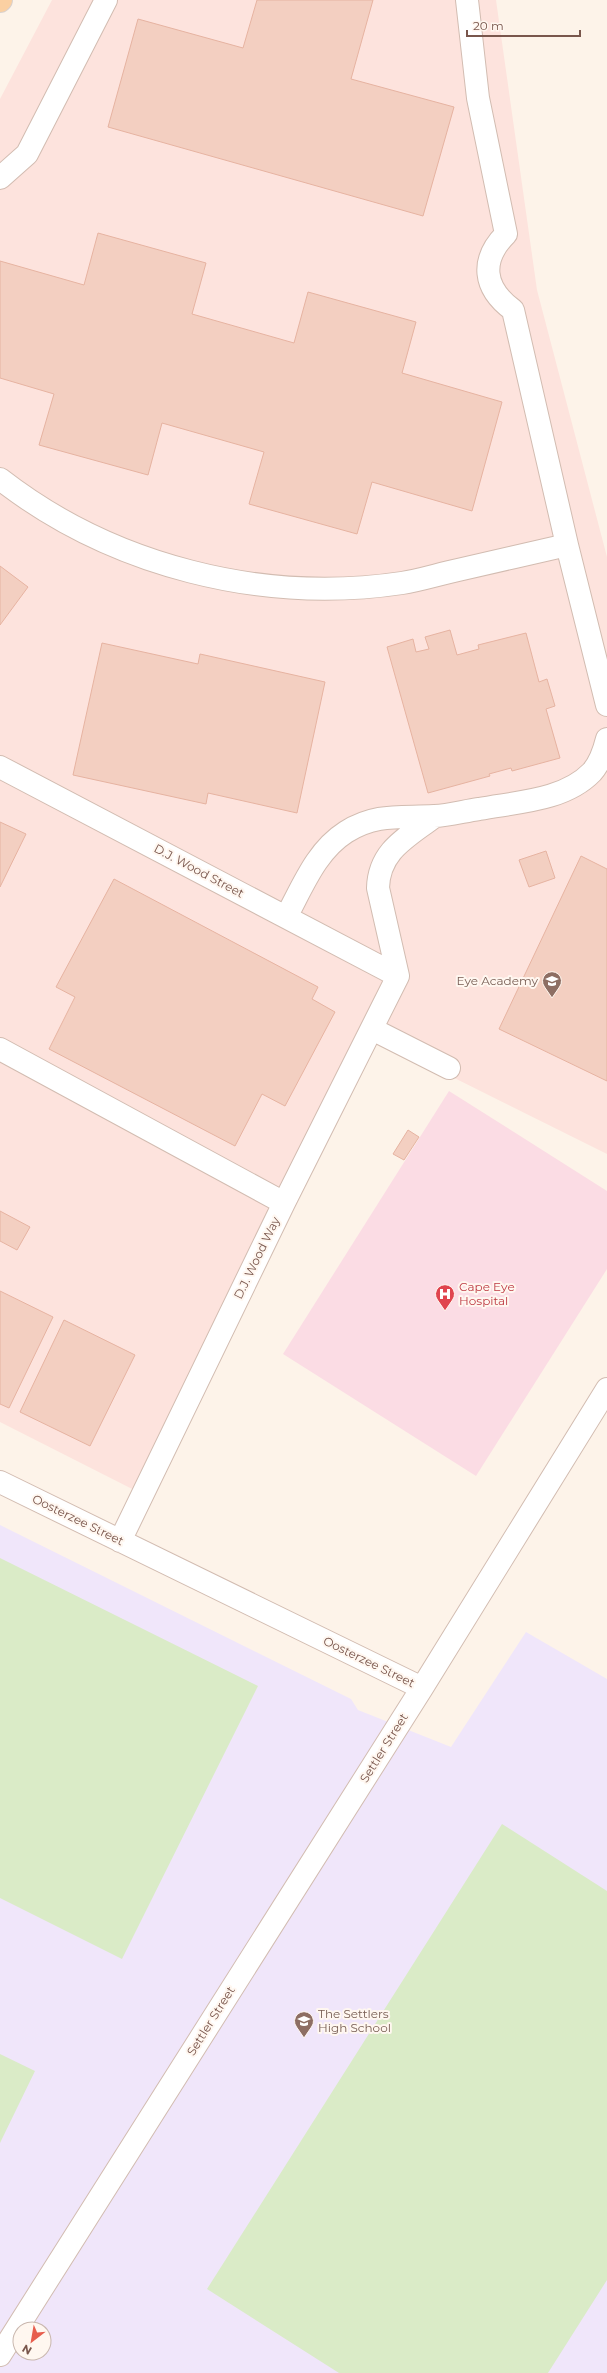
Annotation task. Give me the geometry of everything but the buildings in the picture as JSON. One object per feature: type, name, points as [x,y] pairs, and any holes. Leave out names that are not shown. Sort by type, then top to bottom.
[{"type":"street","points":[[0,178],[27,154],[106,0]]},
{"type":"street","points":[[467,0],[478,98],[506,234],[497,243],[491,254],[488,267],[489,280],[494,292],[513,310],[567,545],[607,705]]},
{"type":"street","points":[[0,479],[52,515],[93,536],[135,554],[223,579],[267,586],[313,589],[403,583],[567,545]]},
{"type":"street","points":[[286,917],[318,858],[331,844],[346,832],[362,824],[389,816],[435,816],[540,798],[567,790],[592,772],[602,756],[607,739]]},
{"type":"street","name":"D.J. Wood Street","points":[[0,767],[398,976]]},
{"type":"street","points":[[398,976],[378,888],[379,876],[382,865],[390,852],[435,816]]},
{"type":"street","name":"D.J. Wood Way","points":[[120,1541],[284,1203],[398,976]]},
{"type":"street","points":[[372,1029],[449,1068]]},
{"type":"street","points":[[0,1049],[284,1203]]},
{"type":"street","name":"Oosterzee Street","points":[[0,1482],[422,1688],[607,1389]]},
{"type":"street","name":"Settler Street","points":[[0,2355],[422,1688]]},
{"type":"shaded area","points":[[52,0],[496,0],[537,290],[607,557],[607,1154],[374,1038],[146,1496],[0,1422],[0,99]]},
{"type":"shaded area","name":"Cape Eye Hospital","points":[[449,1091],[607,1191],[607,1269],[476,1476],[283,1354]]},
{"type":"shaded area","name":"The Settlers High School","points":[[0,1525],[351,1699],[358,1710],[451,1747],[526,1632],[607,1679],[607,2373],[0,2373]]},
{"type":"green space","points":[[0,1558],[258,1686],[122,1959],[0,1898]]},
{"type":"green space","points":[[502,1824],[607,1891],[607,2280],[548,2373],[339,2373],[207,2289]]},
{"type":"green space","points":[[0,2054],[35,2071],[0,2143]]},
{"type":"place","name":"Eye Academy","points":[[552,998]]},
{"type":"place","name":"Cape Eye Hospital","points":[[445,1311]]},
{"type":"place","name":"The Settlers High School","points":[[304,2038]]}]
